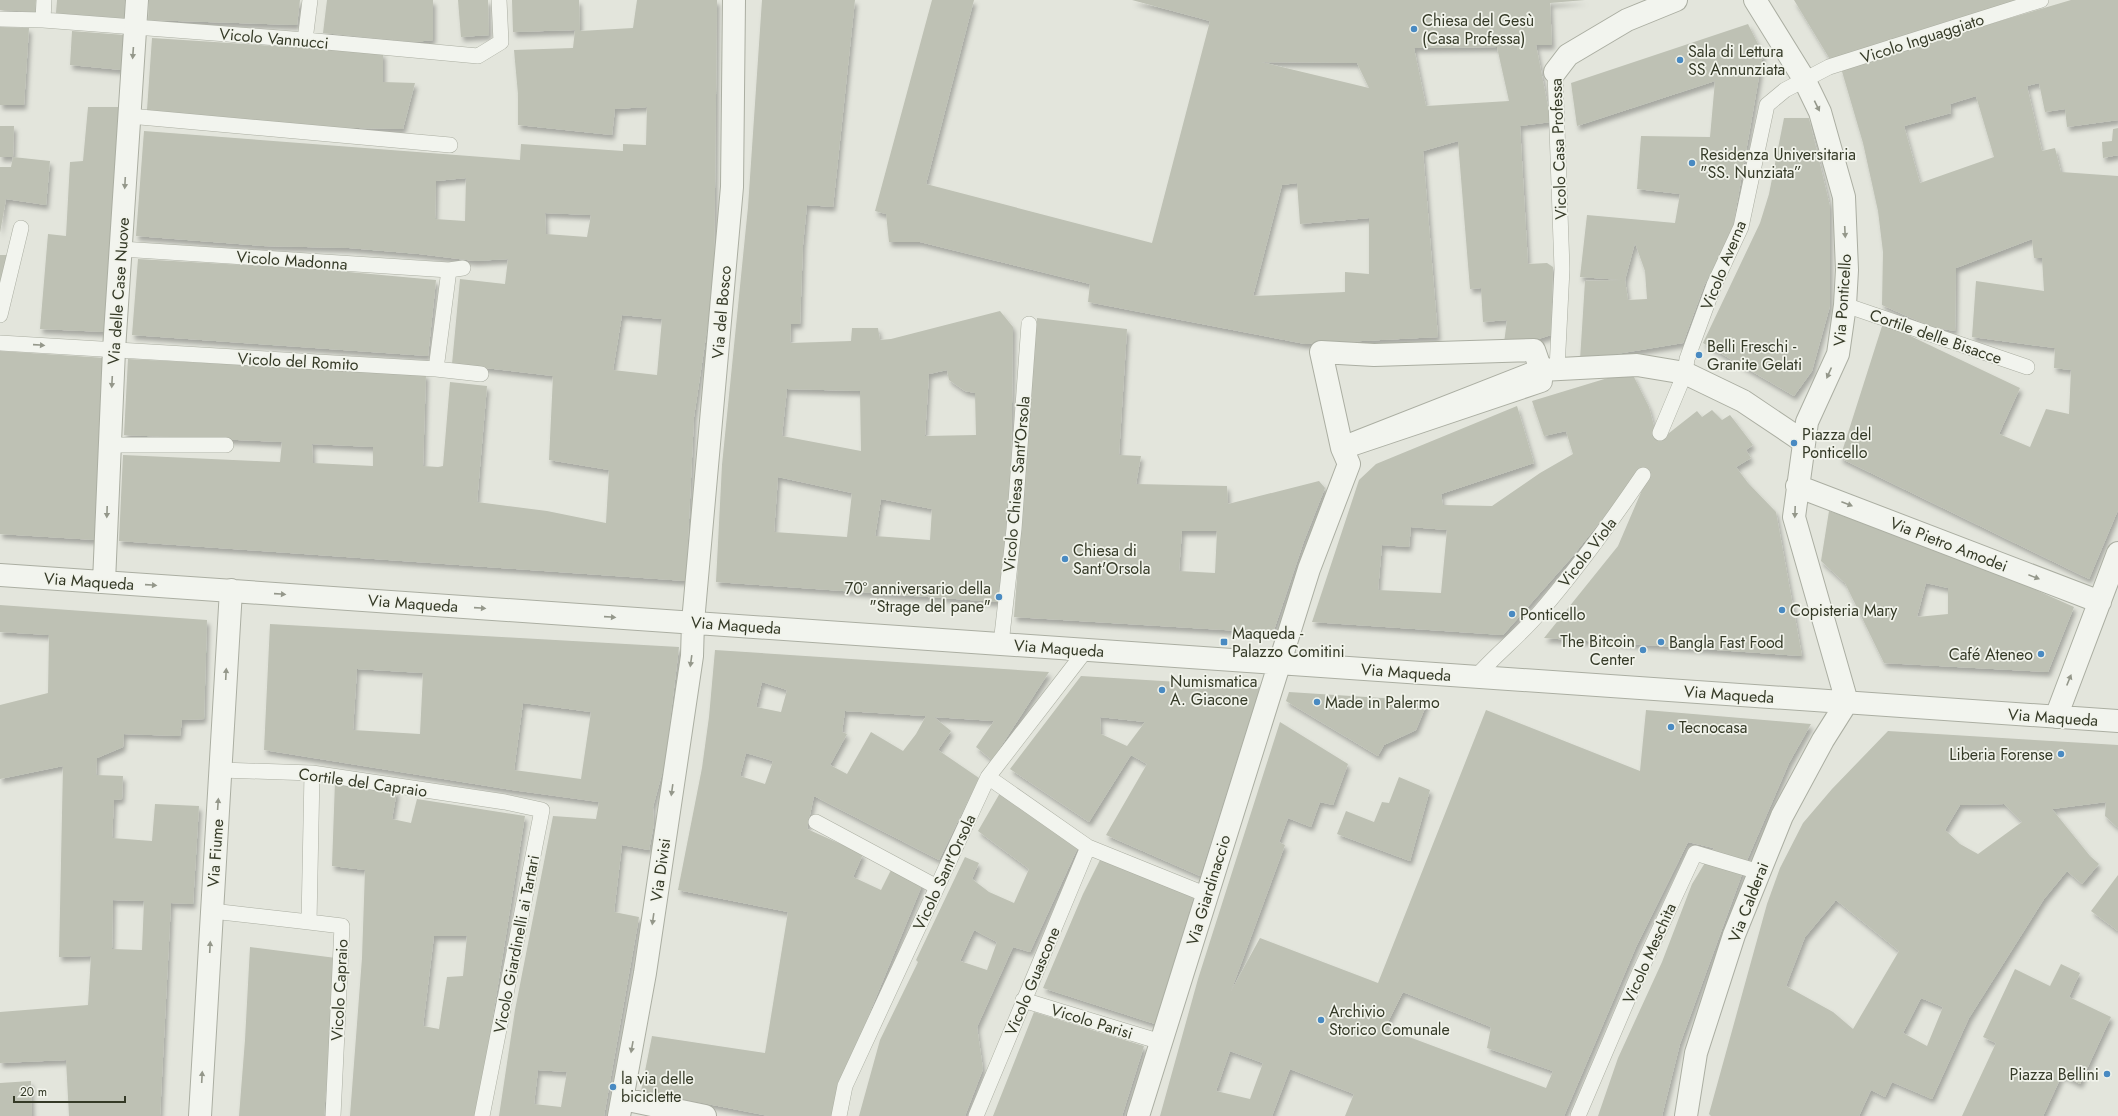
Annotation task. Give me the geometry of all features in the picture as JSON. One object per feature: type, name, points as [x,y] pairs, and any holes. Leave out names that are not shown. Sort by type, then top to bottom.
[{"type":"street","name":"Via delle Case Nuove","points":[[104,582],[114,350],[136,0]]},
{"type":"street","name":"Via del Bosco","points":[[693,622],[732,187],[734,0]]},
{"type":"street","name":"Vicolo Casa Professa","points":[[1555,72],[1568,55],[1620,24],[1676,0]]},
{"type":"street","name":"Via Ponticello","points":[[1755,0],[1804,79],[1820,112],[1844,197],[1847,270],[1845,305],[1838,354],[1807,422],[1794,516],[1847,702]]},
{"type":"street","name":"Via Giardinaccio","points":[[1138,1116],[1278,663],[1309,569],[1349,464],[1342,448],[1321,352],[1374,355],[1534,350],[1549,370]]},
{"type":"street","points":[[1342,448],[1541,381],[1549,370],[1637,364],[1685,373],[1743,401],[1804,442]]},
{"type":"street","name":"Via Pietro Amodei","points":[[1797,486],[2100,602]]},
{"type":"street","points":[[2056,717],[2118,553]]},
{"type":"street","name":"Via Maqueda","points":[[0,574],[2118,721]]},
{"type":"street","name":"Via Fiume","points":[[200,1116],[231,590]]},
{"type":"street","name":"Via Divisi","points":[[621,1107],[645,972],[692,656],[693,622]]},
{"type":"street","name":"Via Calderai","points":[[1687,1115],[1696,1053],[1734,935],[1782,816],[1823,740],[1847,702]]},
{"type":"street","points":[[621,1107],[705,1116]]},
{"type":"lane","points":[[43,20],[44,0]]},
{"type":"lane","points":[[305,40],[310,0]]},
{"type":"lane","name":"Vicolo Vannucci","points":[[0,19],[43,20],[305,40],[478,56],[501,42],[499,0]]},
{"type":"lane","name":"Vicolo Inguaggiato","points":[[1804,79],[1829,67],[2041,0]]},
{"type":"lane","name":"Vicolo Casa Professa","points":[[1549,370],[1562,269],[1555,72]]},
{"type":"lane","name":"Vicolo Averna","points":[[1685,373],[1687,359],[1714,285],[1741,227],[1767,105],[1785,90],[1804,79]]},
{"type":"lane","points":[[129,116],[450,145]]},
{"type":"lane","points":[[0,315],[21,228]]},
{"type":"lane","name":"Vicolo Madonna","points":[[121,249],[456,269],[436,369]]},
{"type":"lane","name":"Cortile delle Bisacce","points":[[1845,305],[2027,367]]},
{"type":"lane","name":"Vicolo Chiesa Sant'Orsola","points":[[1001,644],[1014,529],[1029,324]]},
{"type":"lane","name":"Vicolo del Romito","points":[[0,343],[436,369],[481,374]]},
{"type":"lane","points":[[1660,433],[1685,373]]},
{"type":"lane","points":[[109,445],[226,445]]},
{"type":"lane","name":"Vicolo Viola","points":[[1476,677],[1540,613],[1606,530],[1643,475]]},
{"type":"lane","name":"Vicolo Sant'Orsola","points":[[839,1116],[845,1086],[988,777],[1086,650]]},
{"type":"lane","name":"Cortile del Capraio","points":[[220,770],[312,773],[505,802]]},
{"type":"lane","points":[[212,911],[309,922],[312,773]]},
{"type":"lane","points":[[988,777],[1088,847],[1207,895]]},
{"type":"lane","name":"Vicolo Giardinelli ai Tartari","points":[[482,1116],[542,810],[505,802]]},
{"type":"lane","points":[[816,822],[937,887]]},
{"type":"lane","name":"Vicolo Guascone","points":[[976,1116],[1088,847]]},
{"type":"lane","name":"Vicolo Meschita","points":[[1578,1116],[1636,980],[1695,852],[1759,872]]},
{"type":"lane","name":"Vicolo Capraio","points":[[309,922],[342,926],[333,1116]]},
{"type":"lane","name":"Vicolo Parisi","points":[[1024,1000],[1161,1042]]},
{"type":"building","points":[[0,0],[36,0],[35,12],[0,10]]},
{"type":"building","points":[[57,0],[125,0],[124,18],[56,13]]},
{"type":"building","points":[[149,0],[300,0],[297,25],[148,20]]},
{"type":"building","points":[[327,0],[433,0],[433,40],[414,42],[323,33]]},
{"type":"building","points":[[458,0],[488,0],[489,35],[461,37]]},
{"type":"building","points":[[512,0],[579,0],[580,31],[633,28],[637,0],[717,0],[714,283],[694,417],[686,581],[119,541],[123,455],[280,462],[282,442],[124,435],[128,359],[426,374],[423,466],[443,466],[450,382],[487,386],[477,502],[547,511],[606,523],[609,470],[549,460],[553,376],[452,364],[460,279],[505,284],[508,259],[475,261],[419,254],[349,248],[263,246],[136,236],[144,131],[520,160],[521,144],[623,151],[623,144],[646,145],[647,107],[615,109],[612,135],[518,125],[518,94],[514,50],[573,48],[575,30],[513,32]],"holes":[[[466,178],[465,221],[435,219],[436,181]],[[545,213],[591,215],[587,237],[546,234]],[[622,315],[662,319],[657,375],[613,370]],[[312,444],[373,447],[373,466],[313,463]]]},
{"type":"building","points":[[762,0],[855,0],[833,207],[807,205],[803,245],[800,324],[791,324],[790,343],[851,341],[852,328],[878,328],[880,340],[891,339],[1000,311],[1013,327],[1011,480],[998,602],[716,582],[722,465],[748,207]],"holes":[[[947,370],[949,380],[965,391],[975,393],[976,435],[925,436],[929,374]],[[787,389],[860,391],[861,451],[782,436]],[[778,477],[852,493],[847,537],[774,532]],[[881,499],[932,509],[930,540],[875,536]]]},
{"type":"building","points":[[932,0],[974,0],[926,184],[1152,243],[1210,21],[1132,0],[1585,0],[1550,3],[1552,45],[1536,45],[1551,122],[1520,126],[1528,264],[1547,263],[1553,267],[1551,335],[1535,340],[1504,343],[1507,320],[1483,322],[1481,288],[1470,289],[1458,141],[1423,151],[1438,337],[1305,344],[1088,302],[1090,284],[920,242],[889,242],[886,214],[875,211]],"holes":[[[1497,47],[1509,101],[1426,106],[1414,48]],[[1261,62],[1357,63],[1369,88]],[[1297,183],[1300,224],[1369,218],[1369,274],[1345,272],[1345,292],[1253,296],[1282,185]]]},
{"type":"building","points":[[1794,0],[2021,0],[1831,61]]},
{"type":"building","points":[[2071,0],[2118,0],[2118,120],[2067,127],[2065,109],[2045,112],[2039,83],[2027,86],[2042,151],[2055,148],[2061,172],[2118,176],[2118,510],[2089,579],[1840,458],[1883,323],[2020,388],[1999,434],[2030,447],[2046,409],[2069,414],[2071,370],[2054,368],[2055,348],[1972,337],[1976,281],[2044,291],[2042,258],[2034,258],[2032,239],[1956,268],[1955,331],[1932,327],[1882,305],[1883,252],[1878,211],[1863,143],[1841,68]],"holes":[[[1976,96],[1994,157],[1920,183],[1904,126],[1951,113],[1950,104]]]},
{"type":"building","name":"Residenza Universitaria \"SS. Nunziata”","points":[[1748,24],[1763,54],[1732,232],[1704,286],[1683,343],[1580,360],[1585,281],[1622,280],[1580,277],[1587,215],[1675,223],[1680,194],[1637,189],[1641,136],[1710,137],[1715,81],[1577,126],[1571,83]],"holes":[[[1635,243],[1645,271],[1647,299],[1628,300],[1625,280]]]},
{"type":"building","points":[[0,27],[29,28],[24,105],[0,105]]},
{"type":"building","points":[[72,31],[125,35],[122,70],[70,65]]},
{"type":"building","points":[[152,38],[383,53],[383,82],[415,83],[403,129],[313,127],[147,110]]},
{"type":"building","points":[[88,107],[123,107],[106,332],[40,329],[48,234],[66,236],[70,162],[83,161]]},
{"type":"building","points":[[1784,118],[1809,118],[1830,206],[1830,306],[1812,371],[1794,396],[1703,343],[1760,223],[1769,194]]},
{"type":"building","points":[[0,126],[14,126],[13,157],[0,157]]},
{"type":"building","points":[[2118,128],[2118,155],[2103,158],[2102,142],[2112,141],[2113,129]]},
{"type":"building","points":[[13,157],[50,161],[46,205],[6,199],[0,233],[0,167],[11,167]]},
{"type":"building","points":[[0,255],[7,255],[0,284]]},
{"type":"building","points":[[138,259],[316,269],[436,280],[428,356],[132,335]]},
{"type":"building","points":[[1037,318],[1127,329],[1119,455],[1141,456],[1136,484],[1227,486],[1228,504],[1319,481],[1325,488],[1304,541],[1273,633],[1014,617]],"holes":[[[1182,531],[1217,531],[1215,573],[1179,571]]]},
{"type":"building","points":[[0,351],[106,358],[96,540],[0,534]]},
{"type":"building","points":[[1633,375],[1649,407],[1655,430],[1664,437],[1697,411],[1702,417],[1712,410],[1722,420],[1730,415],[1753,445],[1746,450],[1751,458],[1736,467],[1748,483],[1776,512],[1802,656],[1544,638],[1618,546],[1648,476],[1616,502],[1571,558],[1503,635],[1312,622],[1359,480],[1376,464],[1517,406],[1534,463],[1441,494],[1443,505],[1492,506],[1540,473],[1573,454],[1566,431],[1544,436],[1532,401],[1611,377]],"holes":[[[1411,527],[1447,530],[1441,593],[1378,590],[1382,545],[1409,547]]]},
{"type":"building","points":[[1829,511],[1967,559],[2074,607],[2048,672],[1884,663],[1845,583],[1821,561]],"holes":[[[1926,583],[1948,588],[1948,614],[1917,617]]]},
{"type":"building","points":[[0,605],[207,620],[204,719],[182,720],[180,736],[124,734],[123,747],[97,758],[96,775],[123,776],[122,799],[114,800],[112,838],[152,841],[155,804],[199,806],[193,904],[171,903],[160,1116],[69,1116],[66,1060],[0,1063],[0,1012],[88,1005],[91,956],[59,957],[63,766],[0,779],[0,705],[48,693],[49,635],[0,632]],"holes":[[[113,900],[144,901],[142,950],[112,949]]]},
{"type":"building","points":[[270,624],[679,647],[665,763],[653,807],[654,824],[649,850],[622,845],[614,912],[639,917],[604,1116],[499,1116],[515,1010],[553,816],[596,819],[599,802],[512,790],[264,750]],"holes":[[[357,669],[423,673],[420,734],[353,730]],[[523,703],[591,712],[581,779],[514,770]],[[538,1070],[567,1072],[561,1107],[534,1104]]]},
{"type":"building","points":[[715,650],[1049,672],[992,760],[976,747],[994,721],[934,717],[951,731],[938,750],[979,778],[939,860],[814,796],[807,829],[863,854],[853,877],[881,890],[892,868],[923,883],[842,1080],[835,1116],[769,1116],[641,1091],[652,1036],[765,1053],[788,912],[678,890],[702,768],[709,717]],"holes":[[[762,682],[787,690],[781,712],[756,707]],[[845,711],[926,716],[916,734],[903,751],[871,732],[847,774],[830,765],[847,734],[842,732]],[[746,753],[773,761],[765,784],[740,776]]]},
{"type":"building","points":[[1081,676],[1260,687],[1200,876],[1106,835],[1147,764],[1131,755],[1089,822],[1010,769]],"holes":[[[1100,717],[1145,722],[1127,746],[1101,734]]]},
{"type":"building","points":[[1289,692],[1428,701],[1416,730],[1384,745],[1378,756],[1286,701]]},
{"type":"building","points":[[1486,710],[1640,771],[1646,710],[1811,724],[1789,763],[1748,858],[1680,1044],[1662,1116],[1598,1116],[1618,1058],[1662,962],[1692,884],[1714,848],[1688,842],[1636,947],[1564,1116],[1345,1116],[1354,1094],[1290,1069],[1272,1116],[1160,1116],[1198,979],[1280,722],[1348,764],[1333,805],[1320,802],[1311,827],[1288,818],[1279,842],[1285,845],[1231,991],[1260,938],[1378,983]],"holes":[[[1403,992],[1491,1027],[1487,1048],[1553,1071],[1546,1088],[1385,1028]],[[1230,1051],[1263,1063],[1250,1099],[1216,1091]]]},
{"type":"building","points":[[1888,731],[2118,745],[2118,828],[2105,816],[2106,802],[2052,809],[2090,856],[2099,864],[2082,884],[2067,871],[2044,899],[1969,1018],[1932,1099],[1892,1082],[1885,1097],[1871,1090],[1859,1116],[1711,1116],[1709,1114],[1767,904],[1780,868],[1803,823],[1832,789]],"holes":[[[2004,804],[2022,822],[1978,854],[1960,844],[1945,830],[1960,805]],[[1836,900],[1899,951],[1853,1029],[1833,1012],[1786,986],[1805,937]],[[1921,998],[1943,1007],[1927,1046],[1903,1033]]]},
{"type":"building","points":[[1399,777],[1430,790],[1410,861],[1337,834],[1346,811],[1374,822],[1382,802],[1389,803]]},
{"type":"building","points":[[335,781],[397,791],[392,819],[411,823],[417,799],[525,816],[477,1116],[350,1116],[362,958],[365,870],[332,866]],"holes":[[[434,936],[467,936],[463,976],[447,977],[439,1029],[423,1026]]]},
{"type":"building","points":[[1000,793],[1079,845],[1030,952],[1013,947],[977,1027],[983,1069],[965,1116],[859,1116],[880,1040],[918,962],[916,960],[965,857],[979,863],[972,879],[989,892],[1014,903],[1029,869],[978,831]],"holes":[[[974,930],[997,942],[987,970],[960,961]]]},
{"type":"building","points":[[1102,856],[1194,896],[1155,1024],[1043,988],[1083,894]]},
{"type":"building","points":[[2118,875],[2118,931],[2091,911]]},
{"type":"building","points":[[250,947],[336,958],[324,1116],[239,1116]]},
{"type":"building","points":[[2061,964],[2080,973],[2069,997],[2111,1017],[2080,1084],[2062,1075],[2043,1116],[1962,1116],[1996,1043],[1983,1037],[2015,969],[2050,986]]},
{"type":"building","points":[[1034,1012],[1144,1046],[1122,1116],[993,1116]]},
{"type":"building","points":[[31,1081],[32,1116],[0,1116],[0,1083]]},
{"type":"place","name":"Chiesa del Gesù (Casa Professa)","points":[[1414,29]]},
{"type":"place","name":"Sala di Lettura SS Annunziata","points":[[1680,60]]},
{"type":"place","name":"Residenza Universitaria \"SS. Nunziata”","points":[[1692,163]]},
{"type":"place","name":"Belli Freschi - Granite Gelati","points":[[1699,355]]},
{"type":"place","name":"Piazza del Ponticello","points":[[1794,443]]},
{"type":"place","name":"Chiesa di Sant'Orsola","points":[[1065,559]]},
{"type":"place","name":"70° anniversario della \"Strage del pane\"","points":[[999,597]]},
{"type":"place","name":"Copisteria Mary","points":[[1782,610]]},
{"type":"place","name":"Ponticello","points":[[1512,614]]},
{"type":"place","name":"Maqueda - Palazzo Comitini","points":[[1224,642]]},
{"type":"place","name":"Bangla Fast Food","points":[[1661,642]]},
{"type":"place","name":"The Bitcoin Center","points":[[1643,650]]},
{"type":"place","name":"Café Ateneo","points":[[2041,654]]},
{"type":"place","name":"Numismatica A. Giacone","points":[[1162,690]]},
{"type":"place","name":"Made in Palermo","points":[[1317,702]]},
{"type":"place","name":"Tecnocasa","points":[[1671,727]]},
{"type":"place","name":"Liberia Forense","points":[[2061,754]]},
{"type":"place","name":"Archivio Storico Comunale","points":[[1321,1020]]},
{"type":"place","name":"Piazza Bellini","points":[[2107,1074]]},
{"type":"place","name":"la via delle biciclette","points":[[613,1087]]}]
